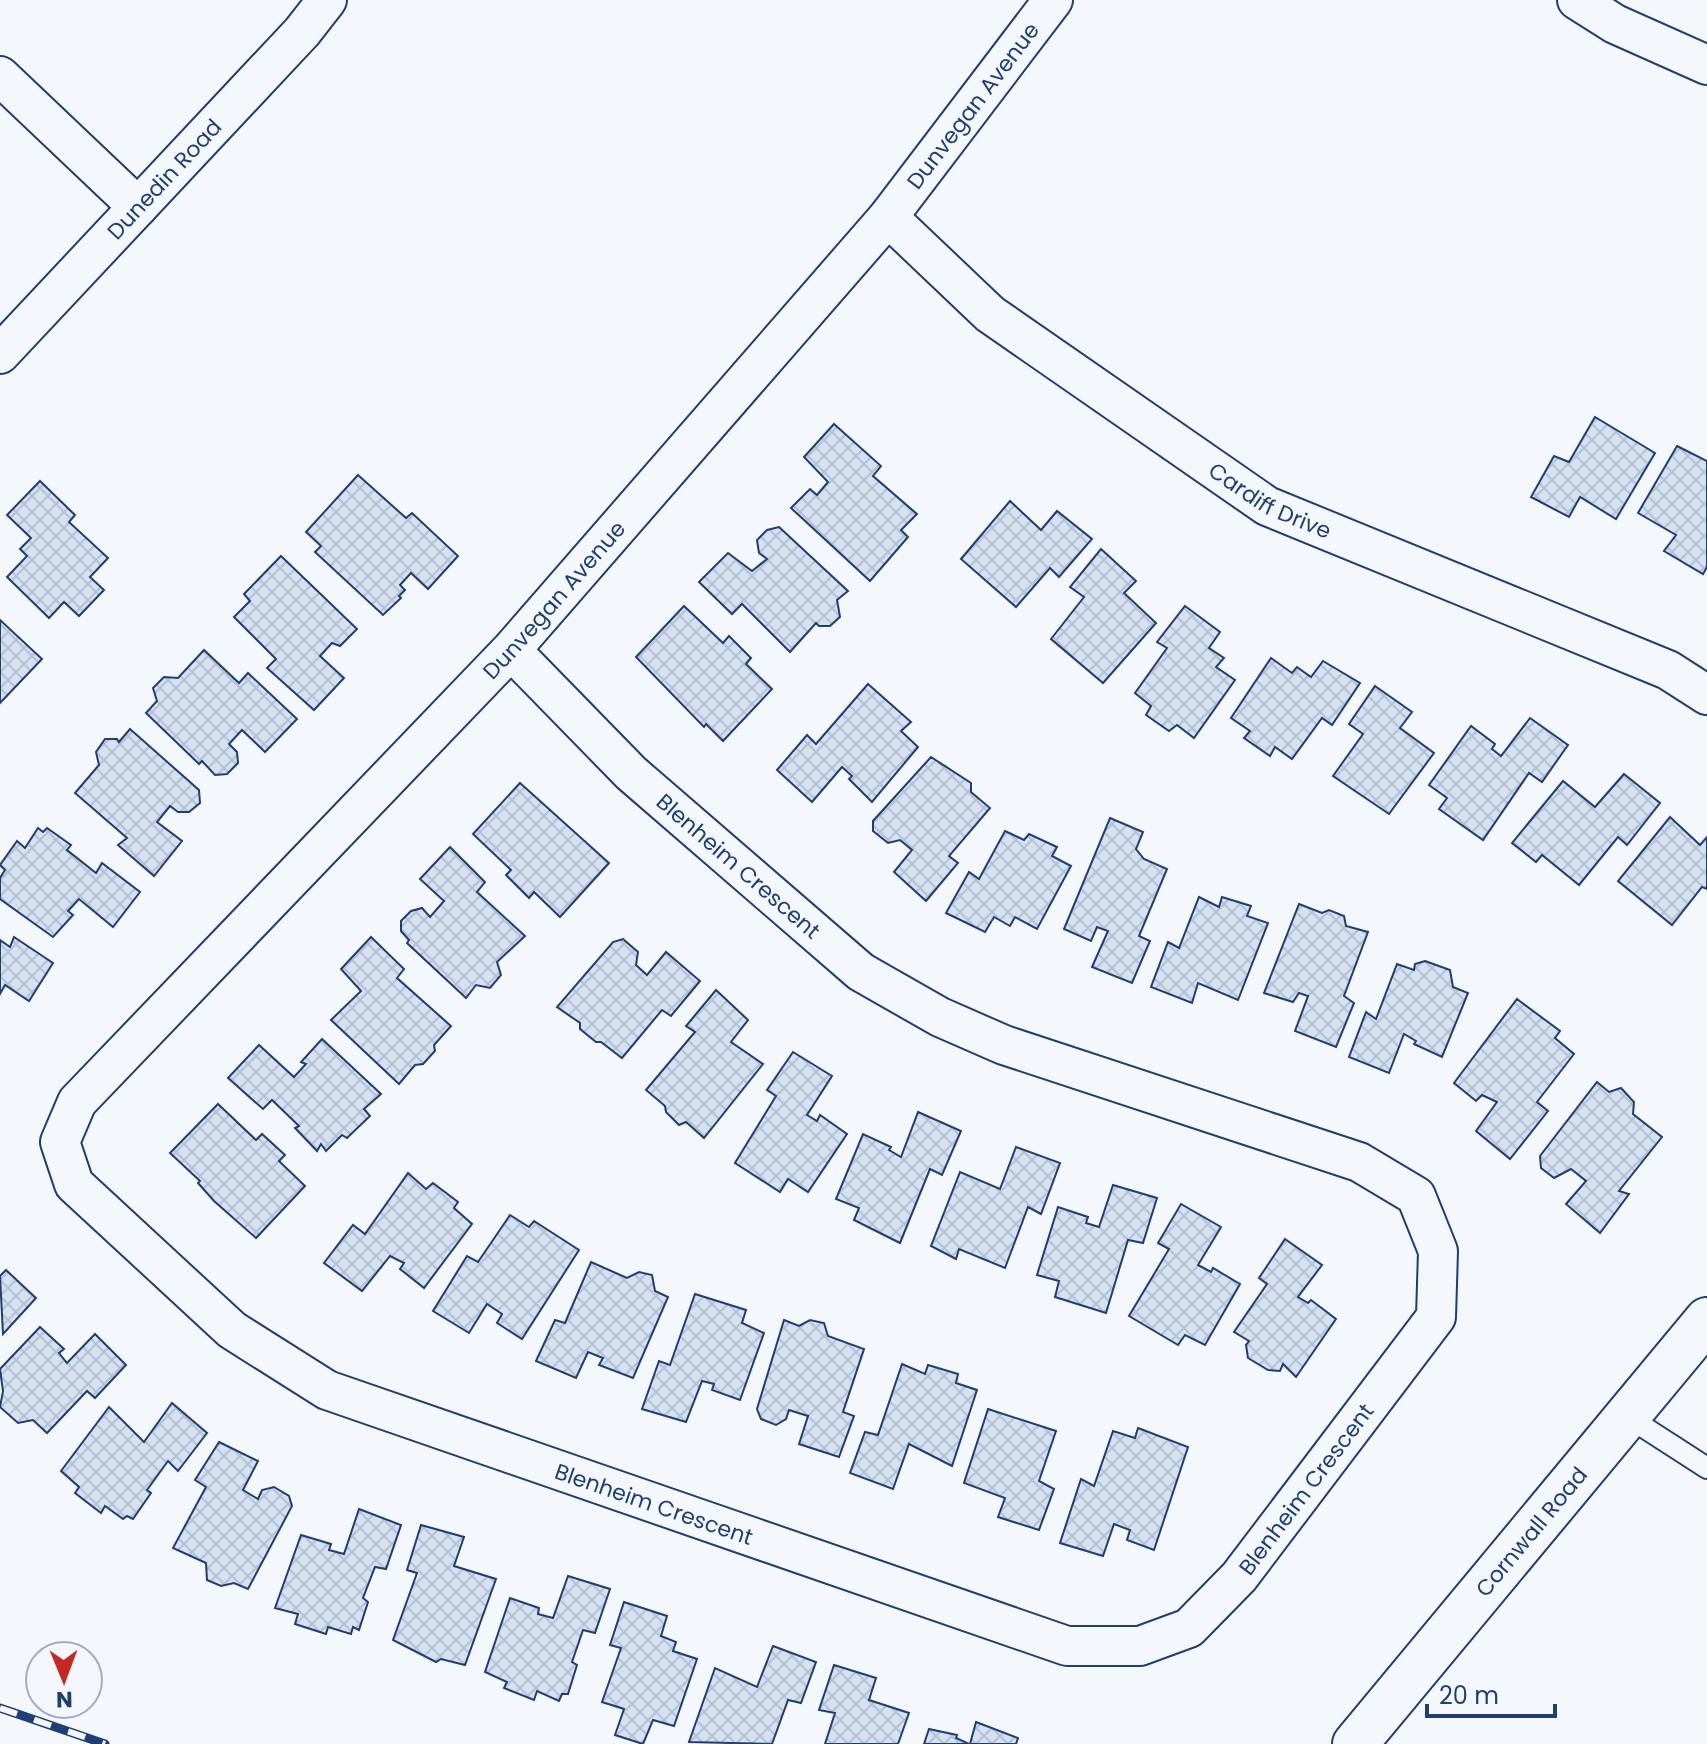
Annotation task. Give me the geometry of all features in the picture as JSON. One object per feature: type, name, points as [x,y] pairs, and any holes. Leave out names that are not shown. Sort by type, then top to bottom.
[{"type":"main road","name":"Cornwall Road","points":[[1355,1744],[1707,1320]]},
{"type":"street","name":"Dunedin Road","points":[[0,354],[302,32],[327,0]]},
{"type":"street","name":"Dunvegan Avenue","points":[[74,1184],[60,1142],[77,1102],[511,650],[888,217],[1053,0]]},
{"type":"street","points":[[1577,0],[1615,24],[1707,65]]},
{"type":"street","points":[[0,76],[138,207]]},
{"type":"street","name":"Cardiff Drive","points":[[888,217],[990,314],[1267,506],[1668,670],[1707,695]]},
{"type":"street","name":"Blenheim Crescent","points":[[74,1184],[232,1330],[327,1390],[1052,1641],[1067,1646],[1140,1646],[1189,1628],[1239,1577],[1436,1317],[1438,1251],[1416,1196],[1359,1162],[1004,1045],[940,1017],[861,972],[631,773],[511,650]]},
{"type":"lane","points":[[1628,1417],[1707,1468]]},
{"type":"building","points":[[1595,417],[1655,453],[1616,519],[1580,497],[1569,517],[1531,497],[1554,456],[1569,462]]},
{"type":"building","points":[[834,424],[881,466],[873,476],[917,514],[901,530],[908,537],[870,581],[791,508],[810,489],[817,495],[828,482],[804,457]]},
{"type":"building","points":[[1677,446],[1707,461],[1707,567],[1703,574],[1664,551],[1676,535],[1638,513]]},
{"type":"building","points":[[358,475],[406,518],[412,513],[458,556],[428,589],[411,573],[400,585],[405,590],[399,596],[401,598],[383,615],[315,552],[321,546],[306,532]]},
{"type":"building","points":[[40,481],[75,515],[69,522],[108,558],[90,577],[104,590],[79,616],[64,602],[49,618],[7,577],[27,556],[20,549],[31,538],[7,515]]},
{"type":"building","points":[[1010,501],[1041,530],[1057,511],[1092,539],[1059,577],[1050,568],[1016,607],[961,559]]},
{"type":"building","points":[[779,527],[848,591],[837,600],[840,617],[830,626],[816,623],[790,652],[742,604],[732,614],[699,582],[728,553],[752,571],[767,559],[759,553],[757,540],[767,530]]},
{"type":"building","points":[[1101,549],[1136,581],[1124,593],[1156,623],[1103,683],[1051,639],[1084,597],[1070,587]]},
{"type":"building","points":[[281,556],[357,629],[340,646],[332,643],[320,656],[344,678],[314,710],[267,668],[276,659],[234,617],[250,601],[244,594]]},
{"type":"building","points":[[684,606],[723,643],[729,636],[751,658],[746,664],[772,689],[723,741],[706,724],[704,727],[636,657]]},
{"type":"building","points":[[1185,606],[1220,632],[1209,648],[1224,658],[1216,667],[1235,680],[1194,738],[1177,725],[1169,731],[1146,715],[1151,706],[1135,693],[1167,648],[1157,642]]},
{"type":"building","points":[[0,620],[42,659],[0,703]]},
{"type":"building","points":[[204,650],[239,683],[248,673],[297,719],[265,752],[242,730],[229,744],[237,752],[238,763],[227,774],[215,775],[202,761],[199,764],[146,713],[157,701],[153,688],[164,677],[178,678]]},
{"type":"building","points":[[1271,658],[1292,673],[1297,667],[1311,677],[1323,661],[1360,683],[1332,725],[1322,718],[1292,759],[1275,747],[1270,756],[1244,738],[1250,731],[1231,718]]},
{"type":"building","points":[[868,684],[911,722],[901,731],[918,747],[872,802],[849,779],[852,776],[842,767],[812,802],[777,770],[807,735],[816,744]]},
{"type":"building","points":[[1375,686],[1412,712],[1400,728],[1434,753],[1389,814],[1333,776],[1363,734],[1349,724]]},
{"type":"building","points":[[1530,718],[1568,745],[1542,782],[1529,773],[1483,840],[1439,809],[1447,798],[1429,785],[1471,726],[1495,744],[1492,749],[1501,756]]},
{"type":"building","points":[[130,729],[199,790],[200,803],[189,812],[178,812],[170,806],[157,822],[182,841],[154,876],[118,845],[127,838],[75,793],[99,765],[96,752],[105,739],[117,739],[119,742]]},
{"type":"building","points":[[931,757],[971,783],[971,792],[990,808],[949,856],[958,863],[926,901],[894,872],[912,850],[900,840],[888,843],[873,831],[873,821]]},
{"type":"building","points":[[1624,774],[1660,803],[1627,845],[1618,837],[1579,885],[1542,855],[1536,862],[1512,843],[1563,781],[1595,807]]},
{"type":"building","points":[[520,783],[609,863],[560,917],[534,892],[529,898],[506,875],[511,870],[473,834]]},
{"type":"building","points":[[1670,817],[1700,845],[1707,837],[1707,889],[1702,887],[1672,925],[1618,881]]},
{"type":"building","points":[[1110,818],[1143,832],[1136,849],[1144,859],[1167,869],[1139,936],[1150,941],[1132,983],[1092,967],[1108,931],[1097,927],[1091,941],[1064,929]]},
{"type":"building","points":[[38,828],[43,832],[47,828],[71,845],[67,850],[96,873],[102,863],[140,892],[113,927],[79,899],[68,911],[73,915],[53,937],[0,899],[0,878],[5,870],[0,865],[17,841],[25,848]]},
{"type":"building","points":[[1005,831],[1024,840],[1029,834],[1057,847],[1052,856],[1071,866],[1037,929],[1015,917],[1010,926],[994,917],[985,932],[946,913],[969,872],[979,879]]},
{"type":"building","points":[[450,847],[485,882],[477,892],[525,936],[497,962],[501,975],[490,988],[476,985],[466,998],[407,943],[409,940],[401,931],[401,921],[411,911],[422,908],[430,917],[444,901],[420,879]]},
{"type":"building","points":[[1199,897],[1219,907],[1222,897],[1251,906],[1247,916],[1268,923],[1238,1000],[1198,983],[1192,1003],[1151,987],[1168,942],[1179,948]]},
{"type":"building","points":[[1299,904],[1322,913],[1329,910],[1344,916],[1346,926],[1368,932],[1344,996],[1354,1003],[1336,1047],[1295,1031],[1308,996],[1299,993],[1293,1002],[1264,993]]},
{"type":"building","points":[[14,937],[53,963],[29,1001],[5,985],[0,994],[0,940],[10,947]]},
{"type":"building","points":[[371,937],[404,969],[397,978],[451,1026],[434,1045],[435,1051],[423,1064],[415,1065],[399,1084],[331,1020],[361,991],[341,969]]},
{"type":"building","points":[[623,939],[638,952],[636,965],[647,975],[666,952],[700,981],[671,1016],[662,1010],[622,1058],[601,1042],[596,1042],[580,1029],[580,1023],[557,1007],[613,942]]},
{"type":"building","points":[[1425,961],[1450,970],[1453,987],[1468,993],[1442,1057],[1414,1044],[1416,1041],[1404,1034],[1389,1073],[1349,1057],[1366,1012],[1376,1019],[1397,964],[1414,970],[1415,964]]},
{"type":"building","points":[[716,990],[748,1020],[731,1042],[763,1064],[704,1138],[686,1122],[679,1125],[666,1112],[665,1106],[646,1090],[695,1032],[686,1026]]},
{"type":"building","points":[[1517,999],[1560,1031],[1555,1038],[1574,1054],[1537,1102],[1548,1111],[1510,1159],[1476,1131],[1497,1102],[1482,1095],[1476,1101],[1454,1083]]},
{"type":"building","points":[[322,1039],[381,1094],[364,1109],[370,1116],[347,1138],[342,1135],[326,1151],[321,1144],[317,1151],[295,1128],[299,1126],[272,1100],[263,1109],[228,1078],[259,1045],[294,1077],[306,1064],[301,1062]]},
{"type":"building","points":[[793,1052],[832,1076],[807,1115],[817,1121],[820,1115],[847,1134],[808,1192],[788,1179],[780,1192],[735,1163],[776,1096],[767,1090]]},
{"type":"building","points":[[1597,1082],[1609,1092],[1621,1088],[1634,1102],[1633,1114],[1662,1137],[1619,1191],[1629,1194],[1600,1233],[1566,1204],[1586,1181],[1571,1169],[1554,1178],[1541,1168],[1540,1156]]},
{"type":"building","points":[[218,1104],[256,1140],[262,1134],[285,1155],[279,1161],[305,1186],[256,1238],[214,1201],[198,1183],[200,1181],[170,1153]]},
{"type":"building","points":[[918,1112],[961,1131],[942,1175],[930,1169],[900,1243],[854,1220],[859,1208],[836,1199],[863,1134],[891,1147],[889,1150],[901,1157]]},
{"type":"building","points":[[1016,1147],[1060,1163],[1041,1214],[1028,1207],[1005,1268],[959,1249],[956,1259],[931,1246],[960,1172],[1000,1189]]},
{"type":"building","points":[[408,1173],[426,1189],[433,1183],[458,1202],[454,1208],[472,1224],[424,1288],[400,1269],[404,1263],[390,1256],[362,1291],[324,1263],[353,1225],[365,1234]]},
{"type":"building","points":[[1113,1185],[1157,1198],[1143,1243],[1128,1240],[1106,1313],[1055,1297],[1059,1281],[1037,1275],[1058,1207],[1088,1217],[1086,1223],[1099,1227]]},
{"type":"building","points":[[1181,1204],[1221,1227],[1198,1265],[1211,1272],[1213,1268],[1240,1284],[1205,1345],[1185,1335],[1178,1345],[1129,1316],[1169,1249],[1158,1243]]},
{"type":"building","points":[[510,1215],[529,1227],[534,1221],[579,1250],[522,1339],[497,1323],[502,1314],[487,1304],[469,1333],[433,1311],[467,1256],[478,1262]]},
{"type":"building","points":[[1285,1239],[1322,1265],[1298,1297],[1308,1303],[1311,1300],[1336,1319],[1296,1377],[1283,1364],[1280,1371],[1268,1370],[1248,1358],[1246,1345],[1249,1341],[1234,1332],[1267,1284],[1259,1278]]},
{"type":"building","points":[[591,1262],[627,1278],[639,1272],[652,1275],[655,1291],[668,1297],[633,1378],[599,1365],[603,1358],[588,1352],[576,1378],[536,1361],[555,1320],[565,1323]]},
{"type":"building","points":[[6,1270],[36,1298],[3,1334],[0,1276]]},
{"type":"building","points":[[695,1294],[746,1310],[742,1323],[764,1333],[740,1400],[712,1390],[714,1384],[702,1381],[686,1422],[642,1409],[659,1361],[670,1365]]},
{"type":"building","points":[[784,1320],[799,1326],[810,1320],[824,1323],[828,1336],[864,1349],[843,1412],[854,1416],[839,1457],[799,1444],[808,1416],[789,1410],[786,1419],[776,1425],[761,1419],[757,1409]]},
{"type":"building","points":[[40,1327],[64,1349],[59,1353],[67,1363],[95,1334],[126,1365],[95,1398],[87,1391],[47,1433],[33,1420],[18,1423],[0,1407],[3,1391],[0,1369]]},
{"type":"building","points":[[902,1364],[925,1374],[928,1365],[958,1374],[956,1383],[977,1390],[952,1466],[909,1444],[893,1489],[850,1473],[865,1432],[878,1435]]},
{"type":"building","points":[[172,1403],[207,1433],[178,1471],[168,1461],[147,1490],[151,1493],[133,1519],[127,1516],[123,1519],[105,1506],[101,1513],[75,1493],[79,1487],[61,1471],[109,1407],[144,1442]]},
{"type":"building","points":[[988,1409],[1056,1431],[1039,1481],[1054,1489],[1039,1530],[998,1517],[1005,1498],[964,1483]]},
{"type":"building","points":[[1138,1428],[1188,1447],[1154,1550],[1127,1540],[1130,1530],[1114,1524],[1103,1556],[1060,1543],[1081,1479],[1094,1486],[1113,1431],[1135,1438]]},
{"type":"building","points":[[219,1442],[258,1461],[243,1490],[258,1499],[262,1490],[274,1487],[289,1496],[292,1506],[248,1589],[234,1583],[221,1586],[207,1580],[206,1563],[173,1548],[206,1487],[195,1480]]},
{"type":"building","points":[[359,1509],[401,1525],[386,1569],[375,1567],[363,1598],[368,1602],[359,1630],[353,1627],[351,1634],[328,1627],[326,1634],[295,1624],[298,1614],[275,1608],[301,1535],[331,1544],[329,1550],[344,1554]]},
{"type":"building","points":[[421,1525],[464,1537],[454,1566],[496,1579],[465,1665],[441,1659],[436,1662],[393,1640],[417,1573],[407,1570]]},
{"type":"building","points":[[568,1576],[610,1589],[595,1633],[583,1630],[572,1662],[577,1665],[568,1694],[562,1694],[559,1701],[537,1691],[534,1700],[504,1688],[507,1682],[485,1672],[510,1598],[539,1608],[538,1614],[553,1618]]},
{"type":"building","points":[[624,1602],[667,1616],[661,1636],[676,1642],[673,1651],[697,1659],[674,1726],[653,1720],[643,1744],[615,1735],[624,1709],[602,1702],[621,1648],[610,1645]]},
{"type":"building","points":[[773,1646],[816,1662],[801,1703],[788,1700],[772,1744],[689,1742],[715,1668],[757,1687]]},
{"type":"building","points":[[834,1665],[876,1678],[869,1700],[909,1713],[898,1744],[825,1744],[835,1713],[819,1710]]},
{"type":"building","points":[[976,1722],[1018,1738],[1016,1744],[970,1744]]},
{"type":"building","points":[[929,1729],[957,1735],[956,1738],[969,1744],[924,1744]]},
{"type":"railway","points":[[0,1708],[105,1744]]}]
